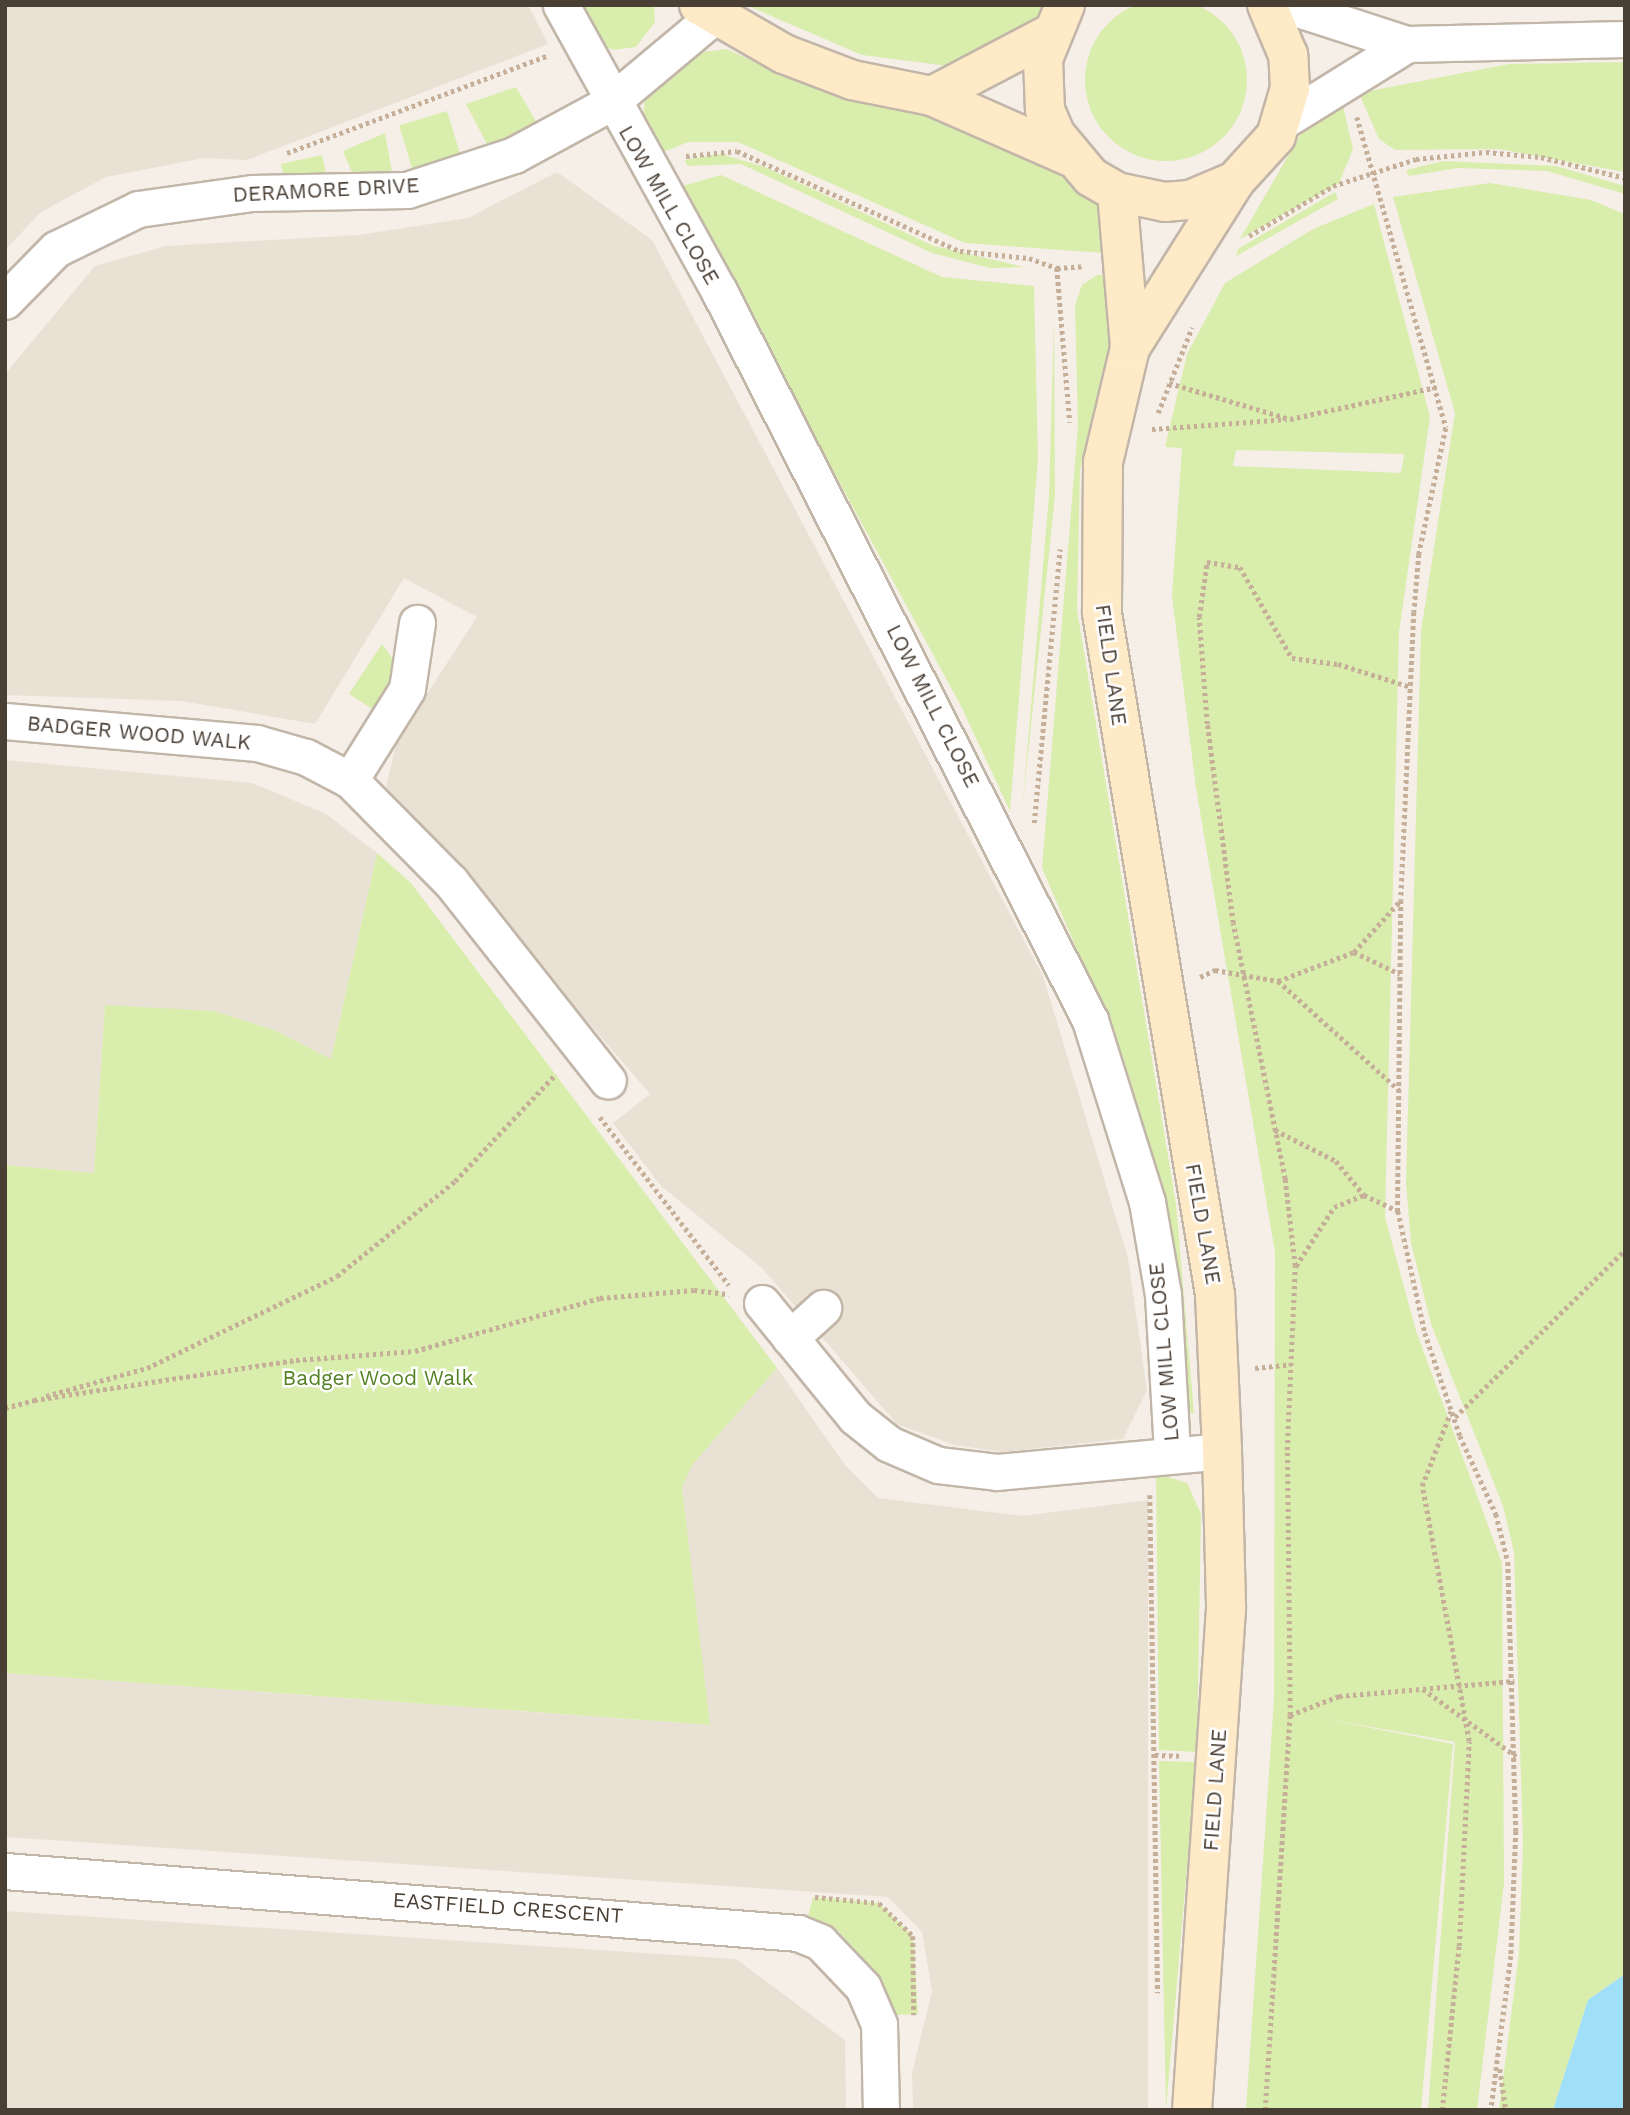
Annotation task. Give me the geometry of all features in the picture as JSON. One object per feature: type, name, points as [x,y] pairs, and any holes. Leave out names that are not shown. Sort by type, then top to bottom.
[{"type":"street","name":"LOW MILL CLOSE","points":[[561,5],[610,103],[719,290],[1015,867],[1090,1020],[1147,1202],[1163,1295],[1159,1455]]},
{"type":"street","name":"FIELD LANE","points":[[1130,348],[1235,181],[1268,149],[1283,121],[1288,55],[1266,5]]},
{"type":"street","points":[[1286,5],[1407,44],[1625,39]]},
{"type":"street","points":[[706,11],[852,80],[932,96],[1069,156],[1117,192]]},
{"type":"street","name":"DERAMORE DRIVE","points":[[5,301],[56,249],[138,209],[252,193],[436,184],[514,155],[610,103],[706,11]]},
{"type":"street","points":[[932,96],[1058,20]]},
{"type":"street","points":[[1058,20],[1043,59],[1045,110],[1069,156]]},
{"type":"street","points":[[1283,121],[1407,44]]},
{"type":"street","name":"FIELD LANE","points":[[1192,2110],[1226,1609],[1215,1295],[1102,613],[1103,462],[1130,348],[1117,192],[1189,200],[1235,181]]},
{"type":"street","points":[[350,780],[407,689],[417,623]]},
{"type":"street","name":"BADGER WOOD WALK","points":[[5,721],[257,744],[306,757],[350,780],[451,882],[608,1081]]},
{"type":"street","points":[[750,1299],[790,1338],[855,1417],[890,1444],[938,1465],[997,1472],[1222,1451]]},
{"type":"street","points":[[790,1338],[823,1308]]},
{"type":"street","name":"EASTFIELD CRESCENT","points":[[5,1871],[798,1933],[845,1962],[863,1987],[879,2024],[881,2110]]},
{"type":"path","points":[[271,158],[447,98],[580,42]]},
{"type":"path","points":[[1354,109],[1380,188],[1437,387],[1446,428],[1419,554],[1401,900],[1398,1211],[1403,1253],[1451,1409],[1496,1514],[1508,1562],[1517,1757],[1511,1956],[1499,2065],[1491,2110]]},
{"type":"path","points":[[650,173],[709,149],[737,151],[927,239],[1057,268],[1070,426]]},
{"type":"path","points":[[1238,243],[1333,186],[1375,172],[1486,152],[1541,157],[1625,178]]},
{"type":"path","points":[[1169,383],[1290,419]]},
{"type":"path","points":[[1152,429],[1290,419],[1437,387]]},
{"type":"path","points":[[1015,867],[1031,847],[1061,544]]},
{"type":"path","points":[[1265,2110],[1290,1715],[1291,1364],[1295,1266],[1275,1130],[1242,974],[1201,664],[1207,562],[1240,567],[1292,658],[1338,664],[1411,687]]},
{"type":"path","points":[[1278,981],[1353,952],[1401,900]]},
{"type":"path","points":[[1353,952],[1400,974]]},
{"type":"path","points":[[1196,978],[1215,970],[1278,981],[1399,1090]]},
{"type":"path","points":[[5,1408],[147,1368],[337,1276],[455,1181],[562,1068]]},
{"type":"path","points":[[1275,1130],[1336,1161],[1364,1195],[1398,1211]]},
{"type":"path","points":[[1295,1266],[1334,1207],[1364,1195]]},
{"type":"path","points":[[1454,1418],[1625,1250]]},
{"type":"path","points":[[34,1400],[296,1360],[415,1351],[600,1298],[694,1290],[750,1299]]},
{"type":"path","points":[[1254,1368],[1291,1364]]},
{"type":"path","points":[[1443,2110],[1459,1946],[1468,1720],[1422,1486],[1451,1409]]},
{"type":"path","points":[[1158,2008],[1154,1606],[1159,1455]]},
{"type":"path","points":[[1290,1715],[1339,1696],[1514,1681]]},
{"type":"path","points":[[1423,1689],[1517,1757]]},
{"type":"path","points":[[1499,2065],[1506,2110]]},
{"type":"shaded area","points":[[5,5],[528,5],[548,44],[247,160],[204,158],[106,177],[41,212],[5,250]]},
{"type":"shaded area","points":[[557,172],[652,240],[1043,976],[1128,1258],[1147,1390],[1123,1439],[1003,1452],[954,1445],[897,1424],[762,1268],[661,1186],[613,1123],[650,1094],[386,787],[397,740],[477,617],[404,578],[315,724],[181,701],[5,695],[5,374],[95,266],[166,246],[359,235],[468,218]]},
{"type":"shaded area","points":[[5,760],[252,783],[326,814],[377,853],[331,1059],[274,1030],[214,1011],[105,1006],[94,1173],[5,1165]]},
{"type":"shaded area","points":[[777,1368],[845,1465],[878,1498],[1022,1516],[1148,1500],[1148,2110],[913,2110],[912,2073],[932,1991],[922,1932],[888,1897],[5,1837],[5,1673],[709,1725],[682,1487],[693,1464]]},
{"type":"shaded area","points":[[5,1911],[736,1959],[845,2040],[846,2110],[5,2110]]},
{"type":"green space","points":[[1166,-1],[1197,5],[1223,23],[1241,49],[1247,80],[1241,111],[1223,137],[1197,155],[1166,161],[1135,155],[1109,137],[1091,111],[1085,80],[1091,49],[1109,23],[1135,5]]},
{"type":"green space","points":[[576,5],[654,5],[655,22],[636,47],[613,50],[602,45]]},
{"type":"green space","points":[[746,5],[1049,5],[1039,19],[957,67],[862,55]]},
{"type":"green space","points":[[727,49],[790,79],[1022,143],[1099,200],[1117,254],[965,243],[738,142],[688,142],[661,153],[642,124],[645,100],[695,53]]},
{"type":"green space","points":[[1625,62],[1625,172],[1498,149],[1395,150],[1379,139],[1359,93],[1509,64]]},
{"type":"green space","points":[[516,87],[538,125],[489,148],[466,104]]},
{"type":"green space","points":[[1343,106],[1353,149],[1339,183],[1240,239],[1302,132]]},
{"type":"green space","points":[[447,111],[462,159],[414,173],[399,126]]},
{"type":"green space","points":[[385,133],[393,178],[354,177],[343,151]]},
{"type":"green space","points":[[721,154],[765,167],[934,246],[1024,267],[990,268],[932,253],[741,164],[687,166],[685,160]]},
{"type":"green space","points":[[322,155],[327,178],[284,178],[281,164]]},
{"type":"green space","points":[[1444,161],[1556,166],[1625,186],[1625,194],[1547,171],[1458,168],[1409,176],[1406,170]]},
{"type":"green space","points":[[721,175],[942,277],[1034,286],[1038,458],[1010,811],[961,706],[679,187]]},
{"type":"green space","points":[[1490,183],[1591,200],[1625,214],[1625,1974],[1588,2000],[1553,2110],[1499,2110],[1519,1953],[1523,1843],[1514,1552],[1503,1506],[1431,1324],[1411,1243],[1406,1183],[1421,631],[1455,413],[1393,197]]},
{"type":"green space","points":[[1335,192],[1338,199],[1236,256],[1238,249]]},
{"type":"green space","points":[[1374,204],[1430,417],[1399,632],[1385,1217],[1416,1331],[1502,1563],[1504,1883],[1477,2110],[1428,2110],[1455,1742],[1315,1717],[1453,1744],[1421,2110],[1246,2110],[1274,1699],[1275,1252],[1196,788],[1172,596],[1182,448],[1165,447],[1187,354],[1225,283],[1313,229]],"holes":[[[1236,450],[1403,454],[1401,473],[1233,466]]]},
{"type":"green space","points":[[1119,274],[1118,312],[1080,470],[1077,610],[1176,1204],[1194,1413],[1187,1413],[1165,1203],[1123,1057],[1042,868],[1078,426],[1075,305],[1082,285],[1097,275]]},
{"type":"green space","points":[[1054,319],[1055,496],[1022,811],[1049,496]]},
{"type":"green space","points":[[382,644],[398,667],[380,714],[349,694]]},
{"type":"green space","name":"Badger Wood Walk","points":[[377,853],[411,883],[777,1368],[693,1464],[682,1487],[710,1725],[5,1673],[5,1165],[94,1173],[105,1005],[214,1011],[274,1030],[331,1059]]},
{"type":"green space","points":[[1156,1473],[1187,1483],[1201,1514],[1197,1752],[1159,1750]]},
{"type":"green space","points":[[1159,1761],[1196,1762],[1166,2110]]},
{"type":"green space","points":[[813,1897],[879,1903],[913,1936],[918,2014],[895,2015],[867,1962],[837,1930],[808,1916]]},
{"type":"water","points":[[1625,1974],[1625,2110],[1553,2110],[1588,2000]]}]
